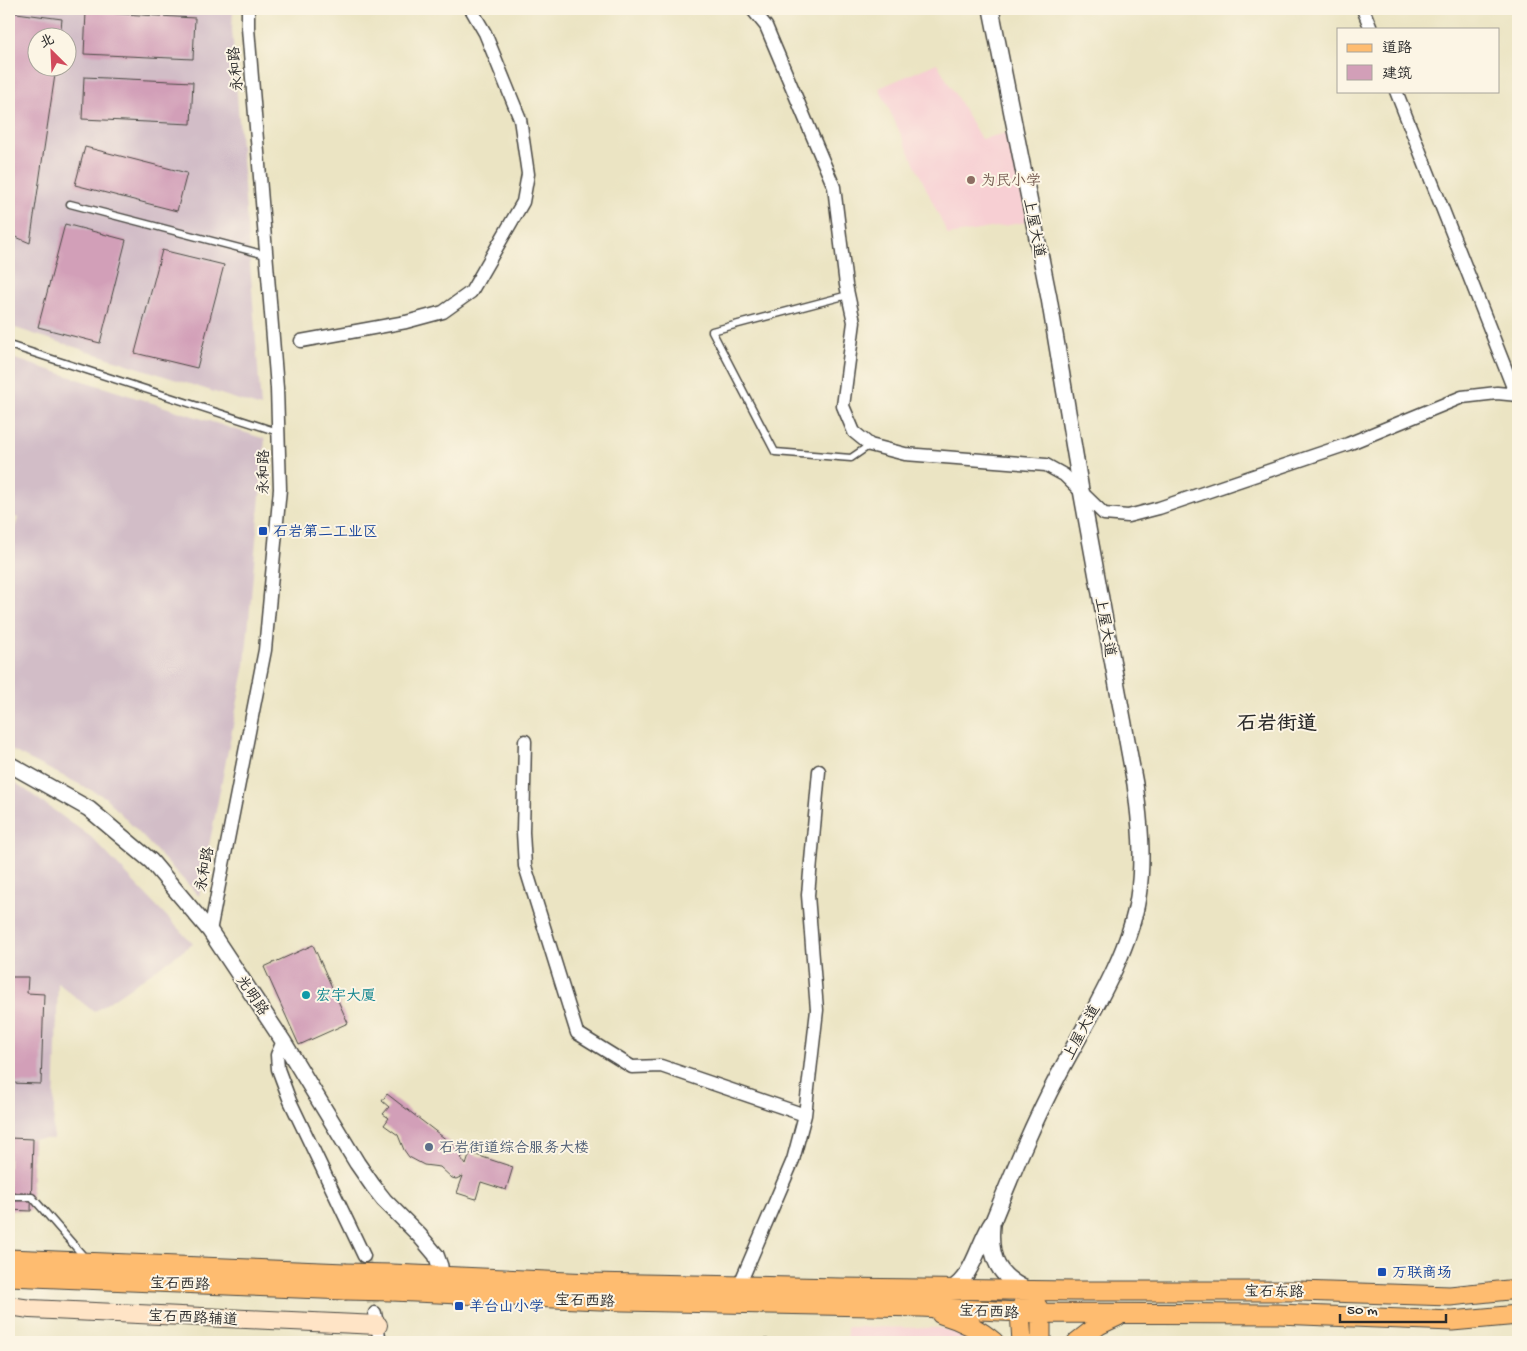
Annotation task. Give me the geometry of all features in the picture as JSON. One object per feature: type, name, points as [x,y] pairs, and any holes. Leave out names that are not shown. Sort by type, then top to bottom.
[{"type":"main road","name":"宝石西路","points":[[9,1259],[89,1262],[345,1281]]},
{"type":"main road","name":"宝石西路","points":[[9,1276],[392,1282],[572,1299],[921,1307],[1041,1313]]},
{"type":"main road","name":"宝石西路","points":[[392,1282],[440,1276],[739,1286],[1029,1290]]},
{"type":"main road","name":"宝石东路","points":[[1029,1290],[1299,1291],[1450,1296],[1518,1289]]},
{"type":"main road","points":[[1022,1342],[1020,1312],[1029,1290]]},
{"type":"main road","points":[[1029,1290],[1041,1313],[1041,1342]]},
{"type":"main road","name":"宝石西路辅道","points":[[9,1306],[30,1309],[378,1327]]},
{"type":"main road","points":[[921,1307],[968,1324],[994,1342]]},
{"type":"main road","name":"宝石东路","points":[[1041,1313],[1278,1314],[1452,1321],[1518,1315]]},
{"type":"main road","points":[[1077,1342],[1099,1324],[1110,1318],[1127,1314]]},
{"type":"street","name":"永和路","points":[[210,930],[265,650],[280,489],[277,388],[248,9]]},
{"type":"street","points":[[301,341],[406,322],[443,312],[471,292],[523,202],[528,174],[520,119],[485,33],[471,9]]},
{"type":"street","points":[[752,9],[766,26],[834,187],[848,295],[854,322],[843,406],[854,432],[870,445],[905,454],[1046,465],[1064,475],[1104,514],[1128,516],[1159,508],[1348,444],[1462,397],[1497,393],[1517,395],[1396,92]]},
{"type":"street","name":"上屋大道","points":[[951,1289],[961,1282],[977,1254],[984,1235],[993,1221],[1034,1123],[1110,976],[1132,922],[1138,897],[1140,862],[1140,821],[1135,784],[1081,490],[1049,298],[992,9]]},
{"type":"street","points":[[1363,9],[1371,28]]},
{"type":"street","points":[[525,741],[524,866],[577,1033],[632,1067],[661,1066],[805,1115]]},
{"type":"street","name":"光明路","points":[[9,764],[89,809],[151,861],[210,930],[283,1041],[357,1163],[384,1200],[436,1255],[440,1266],[440,1276]]},
{"type":"street","points":[[739,1286],[793,1160],[805,1115],[818,1010],[808,895],[819,771]]},
{"type":"street","points":[[283,1041],[278,1055],[278,1070],[290,1101],[364,1256]]},
{"type":"street","name":"上屋大道","points":[[993,1221],[991,1240],[994,1260],[1008,1279],[1029,1290]]},
{"type":"lane","points":[[70,204],[266,255]]},
{"type":"lane","points":[[848,295],[712,331],[775,452],[851,458],[870,445]]},
{"type":"lane","points":[[9,346],[278,432]]},
{"type":"lane","points":[[9,1197],[32,1197],[89,1262]]},
{"type":"shaded area","points":[[9,9],[233,9],[232,29],[261,407],[9,326]]},
{"type":"shaded area","name":"为民小学","points":[[937,63],[981,139],[1010,132],[1027,222],[948,235],[879,88]]},
{"type":"shaded area","points":[[9,357],[265,439],[245,665],[199,896],[105,797],[9,749],[9,545],[18,518],[9,515]]},
{"type":"shaded area","points":[[9,778],[91,837],[193,944],[94,1012],[58,983],[53,1139],[9,1138]]},
{"type":"shaded area","points":[[847,1327],[940,1328],[956,1333],[970,1342],[847,1342]]},
{"type":"building","points":[[9,12],[62,19],[61,28],[28,28],[28,78],[55,78],[30,243],[9,234]]},
{"type":"building","points":[[86,12],[195,18],[193,59],[84,54]]},
{"type":"building","points":[[84,77],[193,82],[191,124],[82,119]]},
{"type":"building","points":[[85,147],[187,173],[177,211],[75,185]]},
{"type":"building","points":[[65,224],[126,240],[100,343],[38,327]]},
{"type":"building","points":[[162,250],[224,265],[197,368],[135,353]]},
{"type":"building","name":"宏宇大厦","points":[[313,945],[348,1023],[299,1045],[264,967]]},
{"type":"building","points":[[9,977],[28,977],[27,993],[44,994],[41,1084],[9,1083]]},
{"type":"building","name":"石岩街道综合服务大楼","points":[[387,1094],[465,1154],[461,1158],[466,1165],[470,1153],[513,1167],[506,1190],[481,1182],[476,1199],[457,1193],[463,1176],[456,1179],[452,1178],[440,1167],[424,1165],[409,1157],[398,1135],[384,1125],[389,1118],[383,1114],[389,1107],[382,1101]]},
{"type":"building","points":[[9,1138],[33,1139],[31,1211],[9,1210]]},
{"type":"building","points":[[747,1339],[768,1339],[768,1342],[747,1342]]},
{"type":"building","points":[[813,1340],[834,1340],[834,1342],[813,1342]]},
{"type":"tunnel","points":[[364,1256],[375,1313]]},
{"type":"place","name":"为民小学","points":[[971,180]]},
{"type":"place","name":"石岩第二工业区","points":[[263,531]]},
{"type":"place","name":"宏宇大厦","points":[[306,995]]},
{"type":"place","name":"石岩街道综合服务大楼","points":[[429,1147]]},
{"type":"place","name":"万联商场","points":[[1382,1272]]},
{"type":"place","name":"羊台山小学","points":[[459,1306]]},
{"type":"district","name":"石岩街道","points":[[1277,722]]}]
